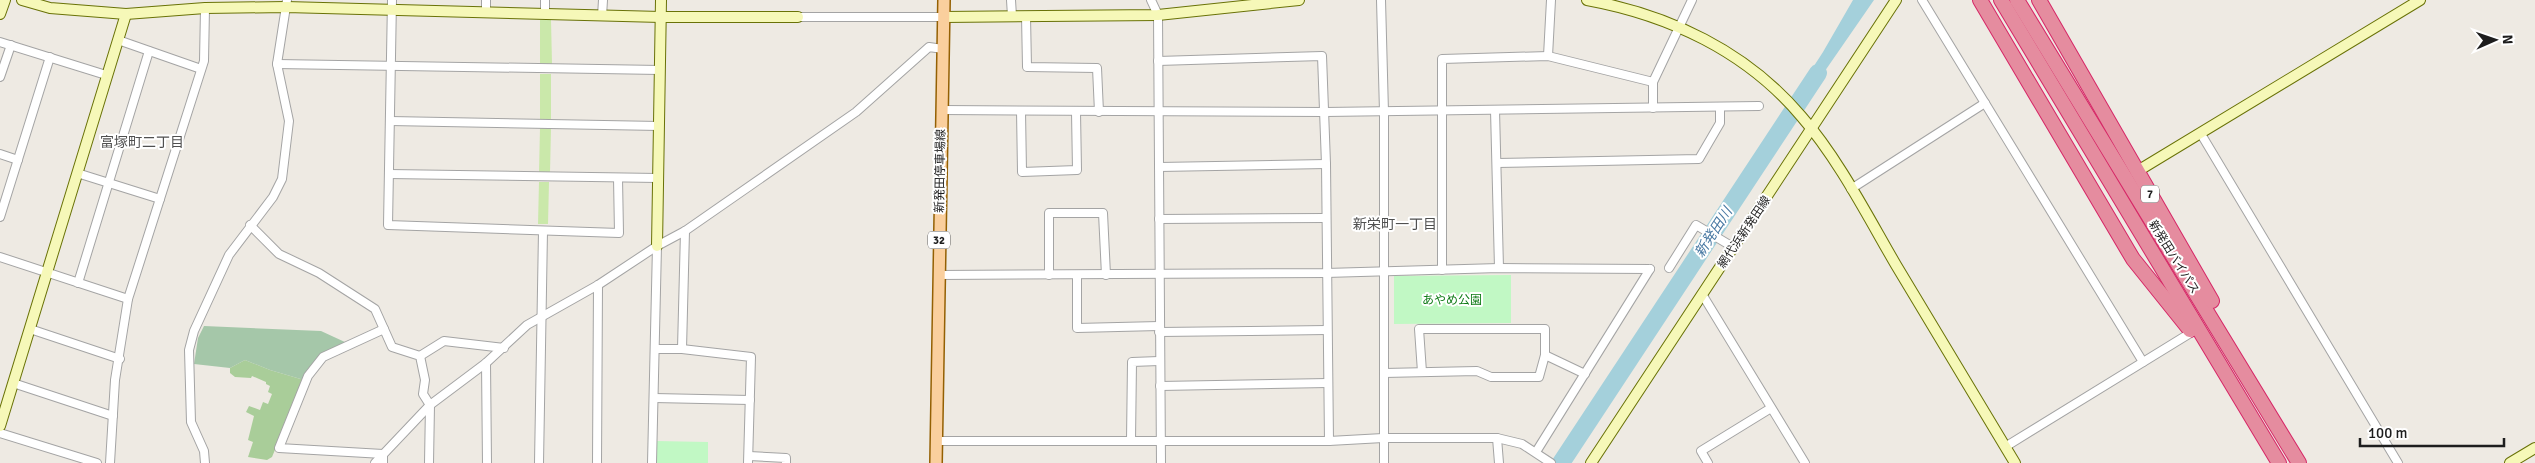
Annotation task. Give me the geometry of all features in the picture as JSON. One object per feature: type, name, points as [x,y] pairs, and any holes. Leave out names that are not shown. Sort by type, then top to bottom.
[{"type":"highway","name":"7","points":[[1980,0],[2133,259],[2224,372]]},
{"type":"highway","name":"新発田バイパス","points":[[2000,0],[2279,463]]},
{"type":"highway","name":"新発田バイパス","points":[[2017,0],[2299,463]]},
{"type":"highway","name":"7","points":[[2039,0],[2220,316],[2256,391]]},
{"type":"main road","name":"新発田停車場線","points":[[936,463],[944,0]]},
{"type":"street","points":[[0,14],[5,0]]},
{"type":"street","points":[[22,0],[50,8],[126,14],[286,4],[392,11],[661,17],[1158,15],[1300,0]]},
{"type":"street","points":[[392,0],[388,225],[619,233],[618,178]]},
{"type":"street","points":[[486,0],[486,12]]},
{"type":"street","points":[[545,0],[545,13]]},
{"type":"street","points":[[602,16],[603,0]]},
{"type":"street","points":[[652,463],[662,0]]},
{"type":"street","points":[[1011,0],[1012,16]]},
{"type":"street","points":[[1151,0],[1158,15],[1158,275],[1161,463]]},
{"type":"street","points":[[1381,0],[1384,112],[1384,463]]},
{"type":"street","points":[[1548,56],[1551,0]]},
{"type":"street","points":[[1587,0],[1626,8],[1681,27],[1745,64],[1782,94],[1812,129],[1851,189],[2015,463]]},
{"type":"street","points":[[1653,108],[1653,82],[1681,27],[1692,0]]},
{"type":"street","name":"網代浜新発田線","points":[[1591,463],[1896,0]]},
{"type":"street","points":[[1922,0],[2143,362]]},
{"type":"street","points":[[2136,172],[2420,0]]},
{"type":"street","points":[[205,463],[204,451],[191,422],[189,350],[194,330],[229,254],[272,197],[282,179],[289,120],[277,64],[286,4]]},
{"type":"street","points":[[110,463],[115,380],[120,359],[128,299],[204,61],[205,8]]},
{"type":"street","points":[[0,426],[126,14]]},
{"type":"street","points":[[1026,16],[1027,67],[1097,68],[1099,112]]},
{"type":"street","points":[[118,40],[201,69]]},
{"type":"street","points":[[0,42],[106,75]]},
{"type":"street","points":[[0,77],[11,45]]},
{"type":"street","points":[[375,463],[430,405],[486,363],[527,325],[598,285],[657,246],[685,232],[856,112],[929,47],[943,49]]},
{"type":"street","points":[[78,283],[149,51]]},
{"type":"street","points":[[1158,61],[1322,56],[1326,164],[1329,441]]},
{"type":"street","points":[[1442,270],[1442,59],[1548,56],[1653,82]]},
{"type":"street","points":[[0,217],[50,57]]},
{"type":"street","points":[[277,64],[660,70]]},
{"type":"street","points":[[1851,189],[1985,103]]},
{"type":"street","points":[[942,110],[1159,113],[1384,112],[1759,106]]},
{"type":"street","points":[[1497,162],[1698,159],[1720,123],[1720,107]]},
{"type":"street","points":[[1494,110],[1499,268]]},
{"type":"street","points":[[1022,111],[1022,172],[1077,170],[1076,112]]},
{"type":"street","points":[[390,121],[659,126]]},
{"type":"street","points":[[2201,134],[2398,463]]},
{"type":"street","points":[[0,154],[18,160]]},
{"type":"street","points":[[1159,167],[1326,164]]},
{"type":"street","points":[[77,173],[160,199]]},
{"type":"street","points":[[389,174],[658,178]]},
{"type":"street","points":[[1049,275],[1049,213],[1103,214],[1106,275]]},
{"type":"street","points":[[1159,219],[1326,218]]},
{"type":"street","points":[[250,225],[280,254],[319,273],[375,309],[392,347],[420,356]]},
{"type":"street","points":[[1669,268],[1696,225],[1733,246]]},
{"type":"street","points":[[539,463],[543,231]]},
{"type":"street","points":[[682,349],[685,232]]},
{"type":"street","points":[[0,257],[128,299]]},
{"type":"street","points":[[938,274],[1326,274],[1499,268],[1650,270],[1536,452]]},
{"type":"street","points":[[1077,275],[1077,328],[1327,330]]},
{"type":"street","points":[[597,463],[598,285]]},
{"type":"street","points":[[1702,294],[1805,463]]},
{"type":"street","points":[[30,328],[120,359]]},
{"type":"street","points":[[383,454],[279,448],[308,376],[323,357],[384,329]]},
{"type":"street","points":[[1384,374],[1477,371],[1490,377],[1539,377],[1545,355],[1545,329],[1419,330],[1422,372]]},
{"type":"street","points":[[2005,447],[2192,332]]},
{"type":"street","points":[[420,356],[444,340],[504,348]]},
{"type":"street","points":[[655,350],[682,349],[751,357],[748,460],[786,458],[786,463]]},
{"type":"street","points":[[1545,355],[1585,374]]},
{"type":"street","points":[[420,356],[424,394],[430,405],[429,463]]},
{"type":"street","points":[[1131,440],[1132,362],[1159,361]]},
{"type":"street","points":[[486,363],[486,463]]},
{"type":"street","points":[[13,383],[113,416]]},
{"type":"street","points":[[1160,386],[1328,383]]},
{"type":"street","points":[[654,398],[750,400]]},
{"type":"street","points":[[1708,463],[1701,451],[1771,408]]},
{"type":"street","points":[[0,433],[97,463]]},
{"type":"street","points":[[936,441],[1329,441],[1384,438],[1497,438],[1522,444],[1549,462]]},
{"type":"street","points":[[1497,438],[1498,463]]},
{"type":"street","points":[[2510,463],[2535,448]]},
{"type":"street","points":[[383,454],[383,463]]},
{"type":"green space","points":[[540,20],[551,20],[552,64],[540,65]]},
{"type":"green space","points":[[540,74],[551,74],[551,119],[540,119]]},
{"type":"green space","points":[[540,128],[551,128],[550,173],[539,173]]},
{"type":"green space","points":[[539,182],[549,182],[548,224],[538,224]]},
{"type":"green space","name":"あやめ公園","points":[[1511,275],[1511,323],[1394,324],[1394,276]]},
{"type":"green space","points":[[204,326],[321,331],[347,343],[323,356],[304,380],[245,360],[230,368],[194,364],[198,338]]},
{"type":"green space","points":[[245,360],[304,380],[272,457],[267,460],[248,457],[253,442],[248,440],[254,416],[246,412],[249,406],[260,410],[263,402],[268,404],[272,394],[268,392],[270,386],[266,382],[252,376],[251,378],[235,377],[230,373],[230,368]]},
{"type":"green space","points":[[656,441],[708,442],[708,463],[656,463]]},
{"type":"water","points":[[1853,0],[1874,0],[1809,94],[1801,86]]},
{"type":"waterway","name":"新発田川","points":[[1561,463],[1818,73]]},
{"type":"district","name":"富塚町二丁目","points":[[142,142]]},
{"type":"district","name":"新栄町一丁目","points":[[1395,224]]}]
